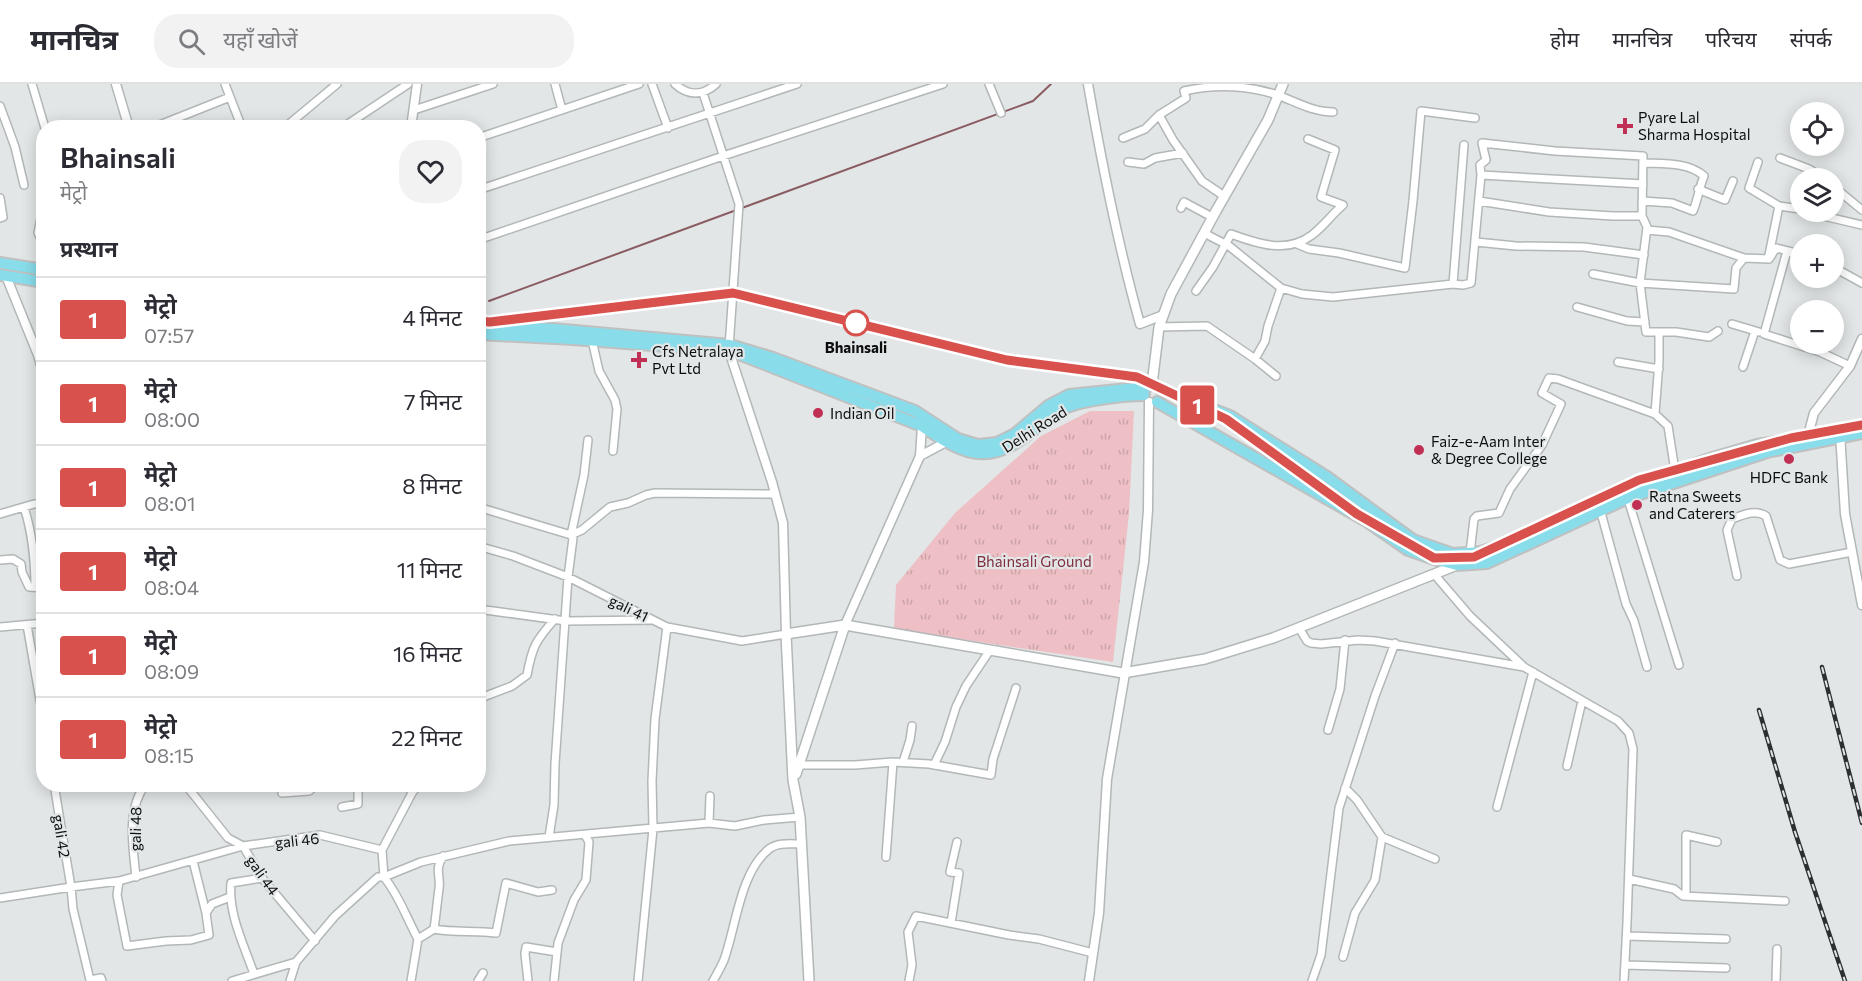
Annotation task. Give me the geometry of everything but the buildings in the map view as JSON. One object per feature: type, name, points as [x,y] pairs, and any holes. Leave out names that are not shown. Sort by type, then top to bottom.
[{"type":"main road","points":[[1152,393],[1159,327],[1171,294],[1268,120],[1283,84]]},
{"type":"main road","points":[[0,263],[36,269]]},
{"type":"main road","points":[[3,275],[36,281]]},
{"type":"main road","points":[[486,325],[553,329],[730,348],[924,422],[949,438],[978,445],[997,443],[1015,434],[1048,406],[1069,395],[1152,393],[1230,416],[1327,477],[1413,540],[1455,560]]},
{"type":"main road","points":[[486,334],[730,348]]},
{"type":"main road","points":[[1152,393],[1368,522],[1408,550],[1434,560],[1487,563],[1600,509],[1626,494],[1730,458]]},
{"type":"main road","points":[[1840,435],[1862,428]]},
{"type":"main road","points":[[809,981],[800,817],[794,780],[786,634],[845,625],[1124,674],[1205,659],[1273,638],[1434,574],[1470,553],[1481,552],[1527,535],[1675,471],[1767,452],[1806,441],[1862,434]]},
{"type":"main road","points":[[794,780],[845,625]]},
{"type":"street","points":[[32,84],[43,120]]},
{"type":"street","points":[[116,84],[127,120]]},
{"type":"street","points":[[225,84],[239,120]]},
{"type":"street","points":[[294,120],[337,84]]},
{"type":"street","points":[[354,120],[408,84]]},
{"type":"street","points":[[412,120],[417,84]]},
{"type":"street","points":[[414,110],[493,84]]},
{"type":"street","points":[[555,84],[562,110]]},
{"type":"street","points":[[486,135],[639,84]]},
{"type":"street","points":[[652,84],[668,128]]},
{"type":"street","points":[[675,84],[689,93],[703,93],[716,84]]},
{"type":"street","points":[[486,187],[797,84]]},
{"type":"street","points":[[486,237],[943,84]]},
{"type":"street","points":[[989,84],[1001,113]]},
{"type":"street","points":[[1088,84],[1101,161],[1140,324],[1163,315]]},
{"type":"street","points":[[1124,138],[1145,129],[1159,115],[1186,98],[1184,91],[1201,87],[1248,88],[1278,95],[1321,112],[1333,112]]},
{"type":"street","points":[[703,93],[739,204],[730,348],[783,523],[786,634]]},
{"type":"street","points":[[172,120],[230,97]]},
{"type":"street","points":[[0,106],[15,147],[24,185]]},
{"type":"street","points":[[1298,244],[1309,249],[1339,253],[1405,268],[1421,111],[1475,118]]},
{"type":"street","points":[[1159,115],[1173,141],[1202,181],[1224,196]]},
{"type":"street","points":[[1196,291],[1213,267],[1224,243],[1231,234],[1277,247],[1298,244],[1314,234],[1344,205],[1321,197],[1335,150],[1308,139]]},
{"type":"street","points":[[1204,233],[1224,243],[1281,288],[1302,294],[1333,297],[1454,284],[1463,285],[1471,283],[1476,242],[1480,165],[1486,160],[1482,143],[1555,151],[1643,156],[1642,216],[1647,230],[1640,283],[1646,332],[1676,332],[1709,337],[1718,332]]},
{"type":"street","points":[[1454,284],[1464,145]]},
{"type":"street","points":[[1128,162],[1144,164],[1155,158],[1183,153]]},
{"type":"street","points":[[1780,158],[1806,168]]},
{"type":"street","points":[[1758,162],[1749,188],[1779,206],[1790,208]]},
{"type":"street","points":[[1642,201],[1672,203],[1693,211],[1698,199],[1698,189],[1704,176],[1696,169],[1643,163]]},
{"type":"street","points":[[1481,175],[1643,184]]},
{"type":"street","points":[[1698,189],[1725,200],[1733,180]]},
{"type":"street","points":[[1844,195],[1862,210]]},
{"type":"street","points":[[0,198],[2,217]]},
{"type":"street","points":[[1479,201],[1549,212],[1642,216]]},
{"type":"street","points":[[1180,208],[1184,202],[1212,217]]},
{"type":"street","points":[[1769,259],[1779,206]]},
{"type":"street","points":[[1844,221],[1862,225]]},
{"type":"street","points":[[1647,230],[1669,232],[1744,258],[1769,259]]},
{"type":"street","points":[[1476,242],[1516,246],[1584,247],[1644,255]]},
{"type":"street","points":[[1769,259],[1776,248],[1790,252]]},
{"type":"street","points":[[1764,334],[1787,251]]},
{"type":"street","points":[[1593,274],[1640,283],[1734,289],[1736,268],[1744,258]]},
{"type":"street","points":[[1844,273],[1862,283]]},
{"type":"street","points":[[3,275],[36,350]]},
{"type":"street","points":[[1255,359],[1265,341],[1281,288]]},
{"type":"street","points":[[1577,307],[1627,321],[1645,322]]},
{"type":"street","points":[[1732,324],[1820,352],[1850,366]]},
{"type":"street","points":[[1159,327],[1207,326],[1276,376]]},
{"type":"street","points":[[1743,367],[1755,331]]},
{"type":"street","points":[[1655,414],[1659,369],[1659,332]]},
{"type":"street","points":[[1806,441],[1814,413],[1850,366],[1862,339]]},
{"type":"street","points":[[592,340],[599,371],[615,400],[617,409],[613,451]]},
{"type":"street","points":[[1618,362],[1659,369]]},
{"type":"street","points":[[1470,553],[1474,519],[1477,516],[1499,513],[1510,489],[1542,445],[1561,404],[1542,393],[1549,378],[1558,378],[1655,414],[1668,426],[1675,471]]},
{"type":"street","points":[[1089,981],[1099,914],[1107,780],[1144,562],[1152,393]]},
{"type":"street","points":[[845,625],[920,456],[924,422]]},
{"type":"street","points":[[1840,435],[1845,514],[1862,605]]},
{"type":"street","points":[[920,456],[949,438]]},
{"type":"street","points":[[549,837],[554,805],[568,577],[573,538],[571,535],[584,475],[588,440]]},
{"type":"street","points":[[486,509],[571,535],[582,530],[610,507],[655,493],[775,494]]},
{"type":"street","points":[[1626,494],[1678,665]]},
{"type":"street","points":[[0,514],[36,504]]},
{"type":"street","points":[[0,560],[13,559],[21,564],[29,586],[35,587],[35,570],[24,507]]},
{"type":"street","points":[[1600,509],[1626,604],[1634,621],[1647,667]]},
{"type":"street","points":[[1737,576],[1727,530],[1732,519],[1744,514],[1758,513],[1766,516],[1780,560],[1783,563],[1789,564],[1852,552]]},
{"type":"street","name":"gali 41","points":[[486,548],[568,577],[667,627],[742,641],[786,634]]},
{"type":"street","points":[[1434,574],[1470,616],[1524,667],[1618,721],[1629,733],[1633,749],[1624,981]]},
{"type":"street","points":[[486,610],[566,621],[655,620]]},
{"type":"street","points":[[486,696],[512,686],[527,675],[530,657],[537,639],[555,619]]},
{"type":"street","points":[[0,627],[36,624]]},
{"type":"street","points":[[27,625],[36,672]]},
{"type":"street","points":[[638,981],[653,830],[652,781],[656,719],[667,627]]},
{"type":"street","points":[[1299,628],[1307,641],[1311,643],[1321,644],[1345,640],[1395,643],[1524,667]]},
{"type":"street","points":[[1328,730],[1340,689],[1345,640]]},
{"type":"street","points":[[1312,981],[1322,955],[1339,808],[1395,643]]},
{"type":"street","points":[[934,765],[966,686],[990,650]]},
{"type":"street","points":[[1497,807],[1533,672]]},
{"type":"street","points":[[799,765],[903,762],[991,775],[993,759],[1016,688]]},
{"type":"street","points":[[1567,766],[1582,700]]},
{"type":"street","points":[[903,762],[912,726]]},
{"type":"street","points":[[886,857],[892,762]]},
{"type":"street","points":[[1345,788],[1357,800],[1382,837],[1435,859]]},
{"type":"street","name":"gali 42","points":[[55,792],[73,909],[87,969],[90,980],[101,978],[102,981]]},
{"type":"street","name":"gali 48","points":[[136,876],[133,833],[136,799],[141,792]]},
{"type":"street","name":"gali 44","points":[[191,792],[228,838],[243,846],[261,878],[315,941]]},
{"type":"street","points":[[282,793],[296,792]]},
{"type":"street","points":[[342,807],[358,804],[358,792]]},
{"type":"street","points":[[411,981],[418,939],[398,895],[384,877],[382,850],[412,793]]},
{"type":"street","points":[[709,823],[710,796]]},
{"type":"street","points":[[290,981],[296,962],[335,916],[378,878],[421,862],[509,841],[653,830],[709,823],[735,826],[764,820],[800,817]]},
{"type":"street","name":"gali 46","points":[[0,898],[71,886],[119,881],[243,846],[320,835],[382,850]]},
{"type":"street","points":[[553,981],[558,943],[574,900],[586,880],[589,842],[585,835]]},
{"type":"street","points":[[1686,896],[1686,835],[1717,842]]},
{"type":"street","points":[[1343,957],[1355,913],[1375,880],[1382,837]]},
{"type":"street","points":[[951,923],[959,873],[950,872],[957,842]]},
{"type":"street","points":[[713,981],[724,960],[739,901],[756,865],[770,848],[784,844],[801,844]]},
{"type":"street","points":[[434,929],[436,899],[440,887],[437,867],[443,856]]},
{"type":"street","points":[[119,881],[117,895],[127,946],[191,940],[209,935],[193,861]]},
{"type":"street","points":[[254,974],[233,914],[230,897],[231,883],[261,878]]},
{"type":"street","points":[[1629,879],[1674,889],[1686,896],[1785,901]]},
{"type":"street","points":[[418,939],[434,929],[496,933],[506,883],[538,892],[552,890]]},
{"type":"street","points":[[206,913],[212,904],[230,897]]},
{"type":"street","points":[[909,981],[912,965],[908,932],[916,916],[1009,936],[1050,941],[1094,953]]},
{"type":"street","points":[[1627,936],[1726,939]]},
{"type":"street","points":[[528,981],[526,947],[557,952]]},
{"type":"street","points":[[1776,981],[1778,949]]},
{"type":"street","points":[[232,981],[296,962]]},
{"type":"street","points":[[1625,965],[1726,968]]},
{"type":"street","points":[[478,981],[483,973]]},
{"type":"green space","name":"Bhainsali Ground","points":[[1090,411],[1134,411],[1129,514],[1113,662],[894,629],[896,585],[955,513],[1041,436]]},
{"type":"waterway","points":[[489,301],[1033,101],[1051,84]]},
{"type":"railway","points":[[1822,667],[1862,823]]},
{"type":"railway","points":[[1759,710],[1795,832],[1845,981]]},
{"type":"metro line","name":"1","points":[[486,322],[733,293],[1007,360],[1137,377],[1226,419],[1357,514],[1434,558],[1474,557],[1639,480],[1791,438],[1862,425]]},
{"type":"place","name":"Pyare Lal Sharma Hospital","points":[[1625,126]]},
{"type":"place","name":"Bhainsali","points":[[856,323]]},
{"type":"place","name":"Cfs Netralaya Pvt Ltd","points":[[639,360]]},
{"type":"place","name":"Indian Oil","points":[[818,413]]},
{"type":"place","name":"Faiz-e-Aam Inter & Degree College","points":[[1419,450]]},
{"type":"place","name":"HDFC Bank","points":[[1789,459]]},
{"type":"place","name":"Ratna Sweets and Caterers","points":[[1637,505]]}]
